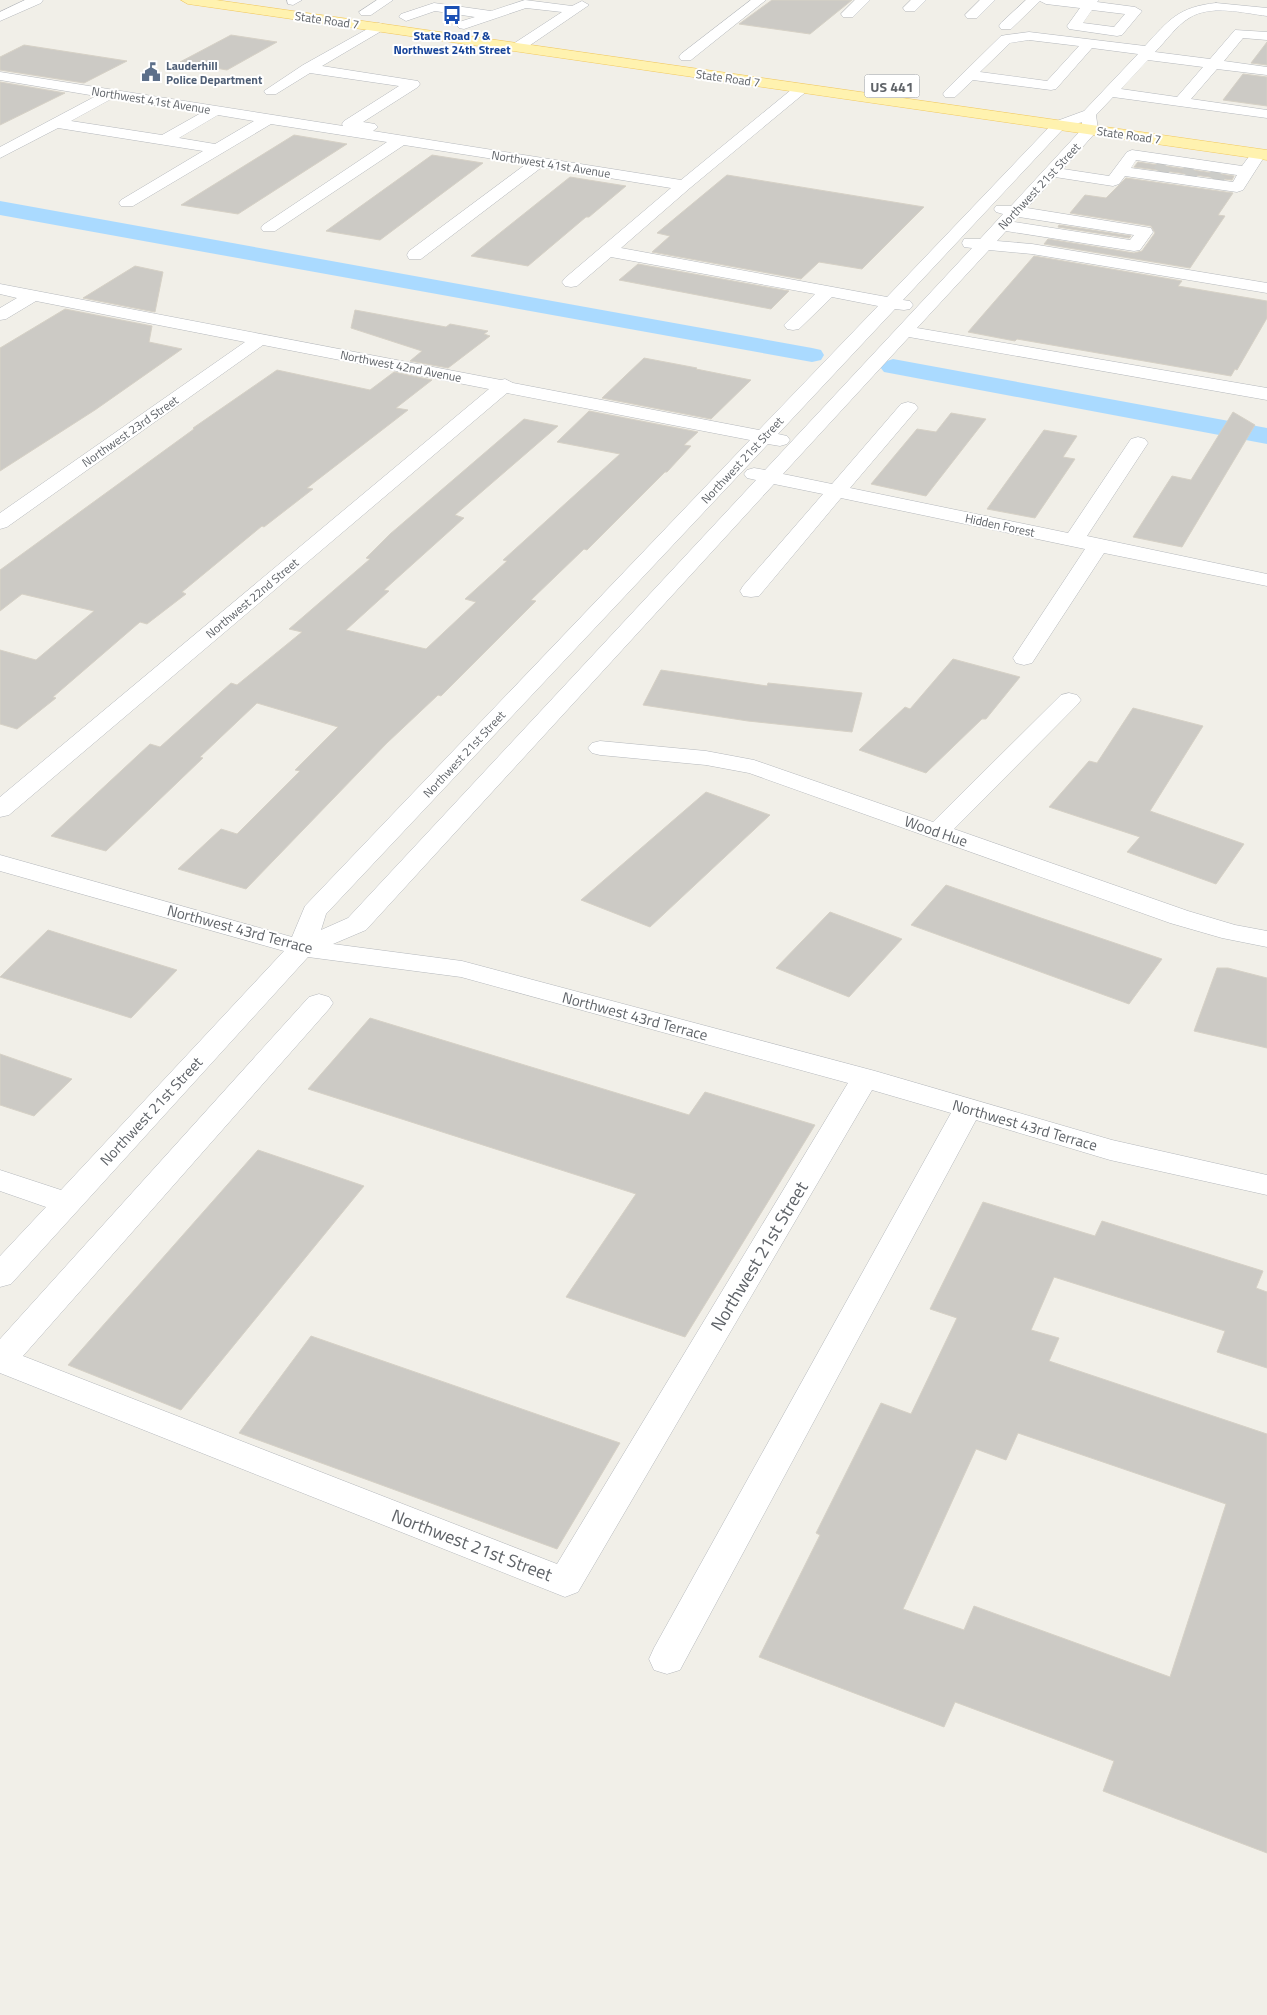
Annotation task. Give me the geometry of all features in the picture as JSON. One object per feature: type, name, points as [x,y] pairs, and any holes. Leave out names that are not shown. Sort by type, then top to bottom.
[{"type":"main road","name":"State Road 7","points":[[188,0],[802,88],[1061,118]]},
{"type":"main road","name":"State Road 7","points":[[291,0],[311,4]]},
{"type":"main road","name":"State Road 7","points":[[362,11],[432,21]]},
{"type":"main road","points":[[449,23],[464,26],[491,22]]},
{"type":"main road","points":[[517,33],[555,38]]},
{"type":"main road","name":"State Road 7","points":[[681,56],[704,59]]},
{"type":"main road","name":"US 441","points":[[931,92],[969,97]]},
{"type":"main road","name":"State Road 7","points":[[1090,122],[1106,116]]},
{"type":"main road","name":"State Road 7","points":[[1090,122],[1263,154]]},
{"type":"street","points":[[10,0],[33,1]]},
{"type":"street","points":[[362,11],[386,0]]},
{"type":"street","points":[[460,11],[477,0]]},
{"type":"street","points":[[518,47],[590,0]]},
{"type":"street","points":[[681,56],[759,0]]},
{"type":"street","points":[[848,14],[863,0]]},
{"type":"street","points":[[972,15],[988,0]]},
{"type":"street","points":[[1006,26],[1034,0]]},
{"type":"street","points":[[1046,0],[1090,3]]},
{"type":"street","points":[[0,17],[33,1]]},
{"type":"street","points":[[1182,2],[1204,8]]},
{"type":"street","points":[[396,16],[434,7],[460,11],[491,22],[525,4],[575,10]]},
{"type":"street","points":[[1090,122],[1111,92],[1185,15],[1204,8],[1240,4],[1267,12]]},
{"type":"street","points":[[271,91],[378,27]]},
{"type":"street","points":[[1181,102],[1240,33],[1267,36]]},
{"type":"street","points":[[950,94],[1006,40],[1030,36],[1089,43],[1143,57],[1267,71]]},
{"type":"street","points":[[970,75],[1051,86],[1089,43]]},
{"type":"street","points":[[1118,64],[1143,57]]},
{"type":"street","points":[[1071,63],[1090,64]]},
{"type":"street","points":[[308,68],[413,84],[349,124],[688,182]]},
{"type":"street","name":"Northwest 41st Avenue","points":[[0,76],[539,162],[688,182]]},
{"type":"street","points":[[571,282],[802,88]]},
{"type":"street","points":[[1111,92],[1267,114]]},
{"type":"street","points":[[0,153],[110,94]]},
{"type":"street","points":[[142,112],[160,102]]},
{"type":"street","points":[[164,140],[215,110]]},
{"type":"street","name":"Northwest 21st Street","points":[[0,1276],[302,948],[357,924],[1052,172],[1090,122],[1061,118],[951,240],[314,912],[302,948]]},
{"type":"street","points":[[128,203],[268,119]]},
{"type":"street","points":[[108,131],[125,121]]},
{"type":"street","points":[[57,123],[218,149]]},
{"type":"street","points":[[268,228],[402,140]]},
{"type":"street","points":[[1052,172],[1117,176],[1162,172],[1190,172],[1217,176],[1237,187],[1263,154]]},
{"type":"street","points":[[1117,176],[1132,155],[1162,172]]},
{"type":"street","points":[[416,255],[539,162]]},
{"type":"street","points":[[982,206],[1145,232],[1134,246],[1002,225]]},
{"type":"street","points":[[951,240],[1032,250],[1267,288]]},
{"type":"street","points":[[608,251],[925,309]]},
{"type":"street","name":"Northwest 42nd Avenue","points":[[0,289],[259,340],[505,385],[801,444]]},
{"type":"street","points":[[793,325],[828,291]]},
{"type":"street","points":[[0,315],[32,296]]},
{"type":"street","points":[[905,331],[1267,394]]},
{"type":"street","name":"Northwest 23rd Street","points":[[0,523],[259,340]]},
{"type":"street","name":"Northwest 22nd Street","points":[[0,810],[505,385]]},
{"type":"street","points":[[751,591],[908,408]]},
{"type":"street","points":[[1074,540],[1138,443]]},
{"type":"street","name":"Hidden Forest","points":[[733,470],[1267,580]]},
{"type":"street","points":[[1024,658],[1098,545]]},
{"type":"street","points":[[937,832],[1068,700]]},
{"type":"street","name":"Wood Hue","points":[[600,748],[706,758],[754,767],[1179,917],[1231,932],[1267,939]]},
{"type":"street","name":"Northwest 43rd Terrace","points":[[0,863],[302,948],[462,969],[865,1078],[1110,1150],[1267,1184]]},
{"type":"street","points":[[0,1360],[319,1003]]},
{"type":"street","name":"Northwest 21st Street","points":[[0,1360],[565,1582],[865,1078]]},
{"type":"street","points":[[667,1660],[968,1108]]},
{"type":"street","points":[[0,1180],[66,1204]]},
{"type":"building","points":[[772,0],[852,0],[810,34],[739,24]]},
{"type":"building","points":[[231,35],[277,42],[227,70],[180,62]]},
{"type":"building","points":[[1267,42],[1267,65],[1251,63]]},
{"type":"building","points":[[24,45],[127,61],[84,83],[0,70],[0,57]]},
{"type":"building","points":[[1243,74],[1267,77],[1267,106],[1223,100]]},
{"type":"building","points":[[0,82],[65,93],[0,125]]},
{"type":"building","points":[[294,135],[347,144],[238,214],[181,205]]},
{"type":"building","points":[[432,155],[483,163],[380,240],[326,231]]},
{"type":"building","points":[[1138,162],[1234,176],[1232,180],[1134,167]]},
{"type":"building","points":[[727,175],[924,207],[862,269],[819,262],[801,279],[652,252],[670,236],[657,233]]},
{"type":"building","points":[[570,177],[626,186],[528,266],[471,256]]},
{"type":"building","points":[[1126,178],[1233,193],[1218,215],[1225,216],[1190,268],[1044,244],[1048,239],[1134,253],[1142,251],[1155,233],[1151,226],[1070,213],[1085,195],[1106,198]]},
{"type":"building","points":[[1059,225],[1131,236],[1129,238],[1058,227]]},
{"type":"building","points":[[1034,256],[1182,281],[1178,286],[1267,301],[1267,318],[1237,370],[1235,369],[1231,376],[968,332]]},
{"type":"building","points":[[638,264],[789,291],[771,309],[619,280]]},
{"type":"building","points":[[135,266],[163,272],[155,312],[83,298]]},
{"type":"building","points":[[65,309],[152,326],[149,342],[182,349],[95,410],[0,471],[0,348]]},
{"type":"building","points":[[355,310],[446,327],[450,324],[488,331],[484,334],[490,336],[448,368],[410,361],[422,351],[351,328]]},
{"type":"building","points":[[644,358],[751,380],[711,419],[602,398]]},
{"type":"building","points":[[277,370],[370,390],[394,372],[432,380],[396,408],[408,410],[307,488],[313,489],[264,527],[262,526],[182,592],[186,594],[147,624],[140,622],[53,697],[56,698],[17,729],[0,724],[0,650],[36,660],[94,611],[22,594],[0,611],[0,570],[193,428]]},
{"type":"building","points":[[589,411],[698,432],[684,445],[691,446],[667,472],[587,550],[584,549],[531,600],[536,601],[441,696],[438,695],[387,743],[246,889],[178,869],[221,829],[237,834],[300,771],[295,770],[338,727],[257,703],[106,851],[51,836],[150,744],[160,747],[231,683],[237,685],[302,632],[289,629],[370,559],[366,558],[390,534],[524,419],[558,426],[455,515],[464,518],[384,590],[389,591],[346,630],[426,649],[476,602],[465,599],[507,561],[503,560],[620,454],[557,442]]},
{"type":"building","points":[[1233,412],[1255,425],[1182,547],[1133,537],[1172,476],[1191,480]]},
{"type":"building","points":[[951,413],[986,419],[926,496],[871,484],[917,429],[936,432]]},
{"type":"building","points":[[1044,430],[1077,436],[1063,457],[1075,459],[1035,518],[987,509]]},
{"type":"building","points":[[953,659],[1020,677],[986,719],[982,719],[926,773],[859,750],[905,707],[910,709]]},
{"type":"building","points":[[661,670],[767,686],[768,683],[862,693],[852,732],[748,721],[643,705]]},
{"type":"building","points":[[1133,708],[1203,726],[1150,811],[1244,844],[1216,884],[1127,852],[1140,837],[1049,807],[1089,761],[1097,763]]},
{"type":"building","points":[[706,792],[770,815],[650,927],[581,900]]},
{"type":"building","points":[[946,885],[1162,959],[1129,1004],[911,925]]},
{"type":"building","points":[[830,912],[902,939],[849,997],[776,968]]},
{"type":"building","points":[[48,930],[177,970],[131,1018],[0,977]]},
{"type":"building","points":[[1217,968],[1228,968],[1267,978],[1267,1048],[1194,1031]]},
{"type":"building","points":[[370,1018],[689,1115],[705,1092],[815,1125],[685,1337],[566,1297],[636,1194],[308,1089]]},
{"type":"building","points":[[0,1054],[72,1079],[34,1116],[0,1105]]},
{"type":"building","points":[[258,1150],[364,1186],[181,1410],[68,1365]]},
{"type":"building","points":[[983,1202],[1095,1236],[1102,1221],[1263,1271],[1256,1288],[1267,1292],[1267,1368],[1217,1352],[1225,1331],[1054,1277],[1031,1330],[1059,1338],[1049,1361],[1267,1434],[1267,1853],[1103,1791],[1114,1761],[955,1702],[944,1727],[759,1657],[820,1535],[816,1533],[881,1403],[911,1414],[957,1318],[930,1309]],"holes":[[[1018,1433],[1226,1504],[1170,1677],[974,1606],[964,1630],[903,1609],[976,1449],[1006,1460]]]},
{"type":"building","points":[[311,1336],[620,1443],[557,1549],[239,1433]]},
{"type":"waterway","points":[[0,208],[812,355]]},
{"type":"waterway","points":[[893,367],[1267,436]]},
{"type":"tunnel","points":[[1160,172],[1165,165]]},
{"type":"tunnel","points":[[1187,176],[1193,169]]},
{"type":"tunnel","points":[[1214,180],[1220,173]]},
{"type":"place","name":"State Road 7 & Northwest 24th Street","points":[[452,15]]},
{"type":"place","name":"Lauderhill Police Department","points":[[151,72]]}]
